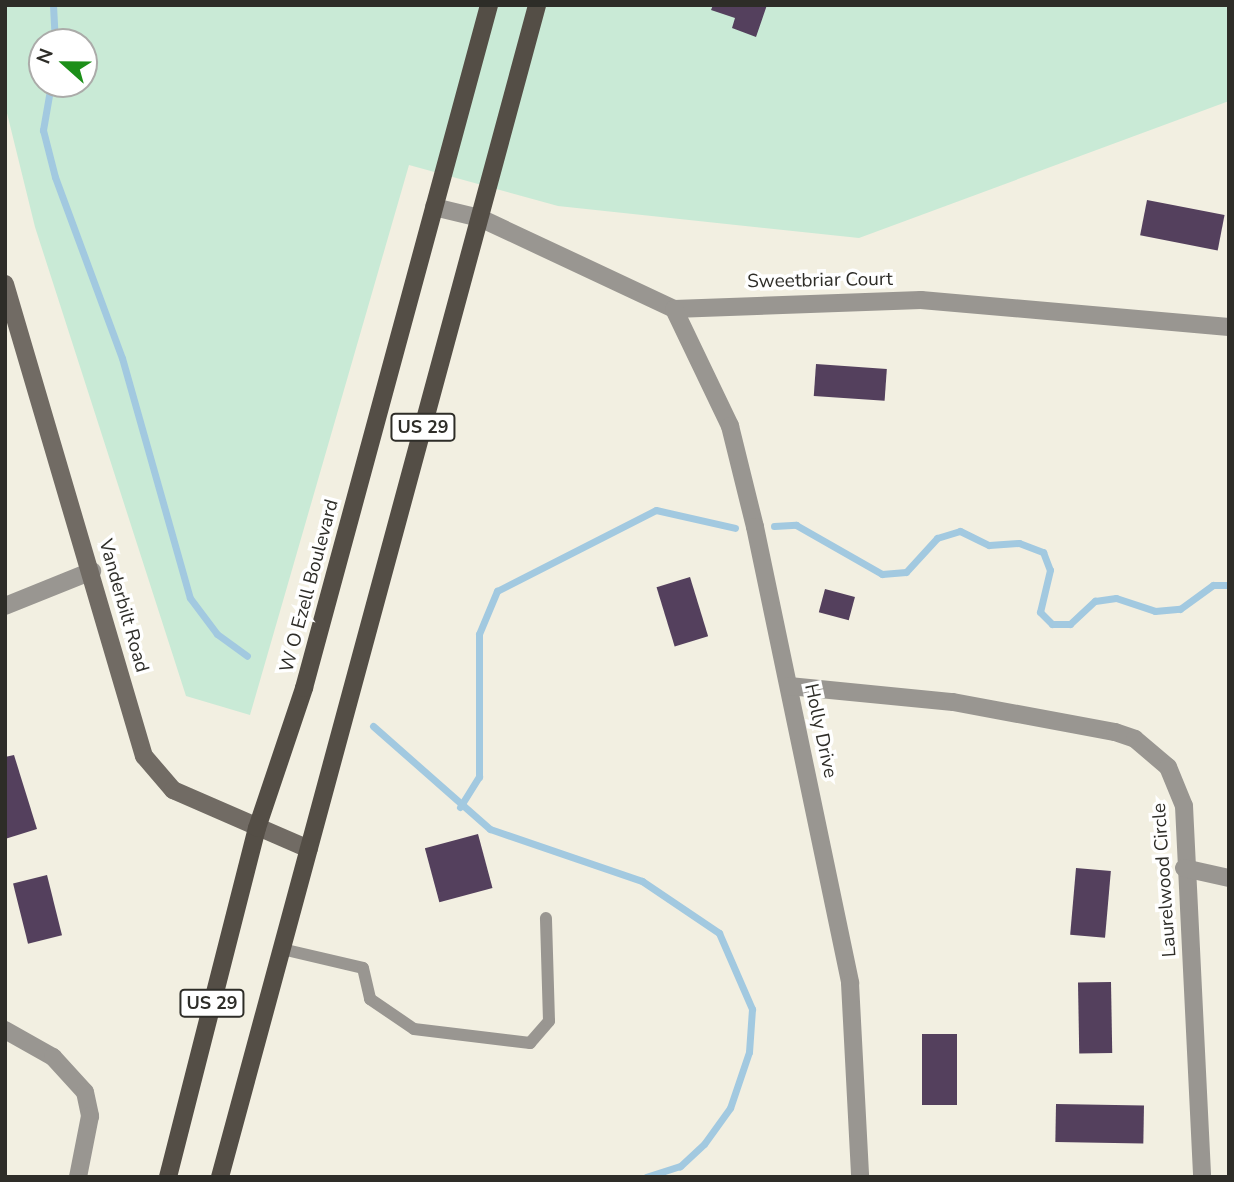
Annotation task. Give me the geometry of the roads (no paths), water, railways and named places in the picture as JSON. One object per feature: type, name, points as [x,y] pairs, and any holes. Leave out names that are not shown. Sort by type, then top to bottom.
[{"type":"main road","name":"W O Ezell Boulevard","points":[[168,1177],[257,828],[304,688],[489,5]]},
{"type":"main road","name":"US 29","points":[[220,1177],[537,5]]},
{"type":"street","name":"Sweetbriar Court","points":[[434,207],[480,218],[674,309],[921,300],[1229,327]]},
{"type":"street","name":"Vanderbilt Road","points":[[5,284],[152,769],[173,790],[309,849]]},
{"type":"street","name":"Holly Drive","points":[[674,309],[730,426],[789,686],[850,982],[860,1177]]},
{"type":"street","points":[[5,606],[92,571]]},
{"type":"street","name":"Laurelwood Circle","points":[[789,686],[953,702],[1135,739],[1153,751],[1178,785],[1202,1177]]},
{"type":"street","points":[[1184,868],[1229,878]]},
{"type":"street","points":[[5,1030],[54,1056],[85,1092],[90,1116],[78,1177]]},
{"type":"lane","points":[[282,949],[363,968],[370,999],[414,1029],[530,1043],[549,1021],[546,918]]},
{"type":"waterway","points":[[53,5],[54,28]]},
{"type":"waterway","points":[[49,98],[43,130],[55,177],[122,358],[190,598],[217,634],[247,656]]},
{"type":"waterway","points":[[460,807],[479,777],[479,634],[497,591],[656,510],[735,528]]},
{"type":"waterway","points":[[774,526],[796,525],[882,574],[906,572],[937,538],[960,531],[989,545],[1019,543],[1043,552],[1050,570],[1040,612],[1052,624],[1070,624],[1095,601],[1116,598],[1155,611],[1180,609],[1213,585],[1229,585]]},
{"type":"waterway","points":[[373,726],[490,829],[642,881],[719,933],[752,1009],[749,1052],[730,1108],[704,1144],[680,1166],[646,1177]]}]
